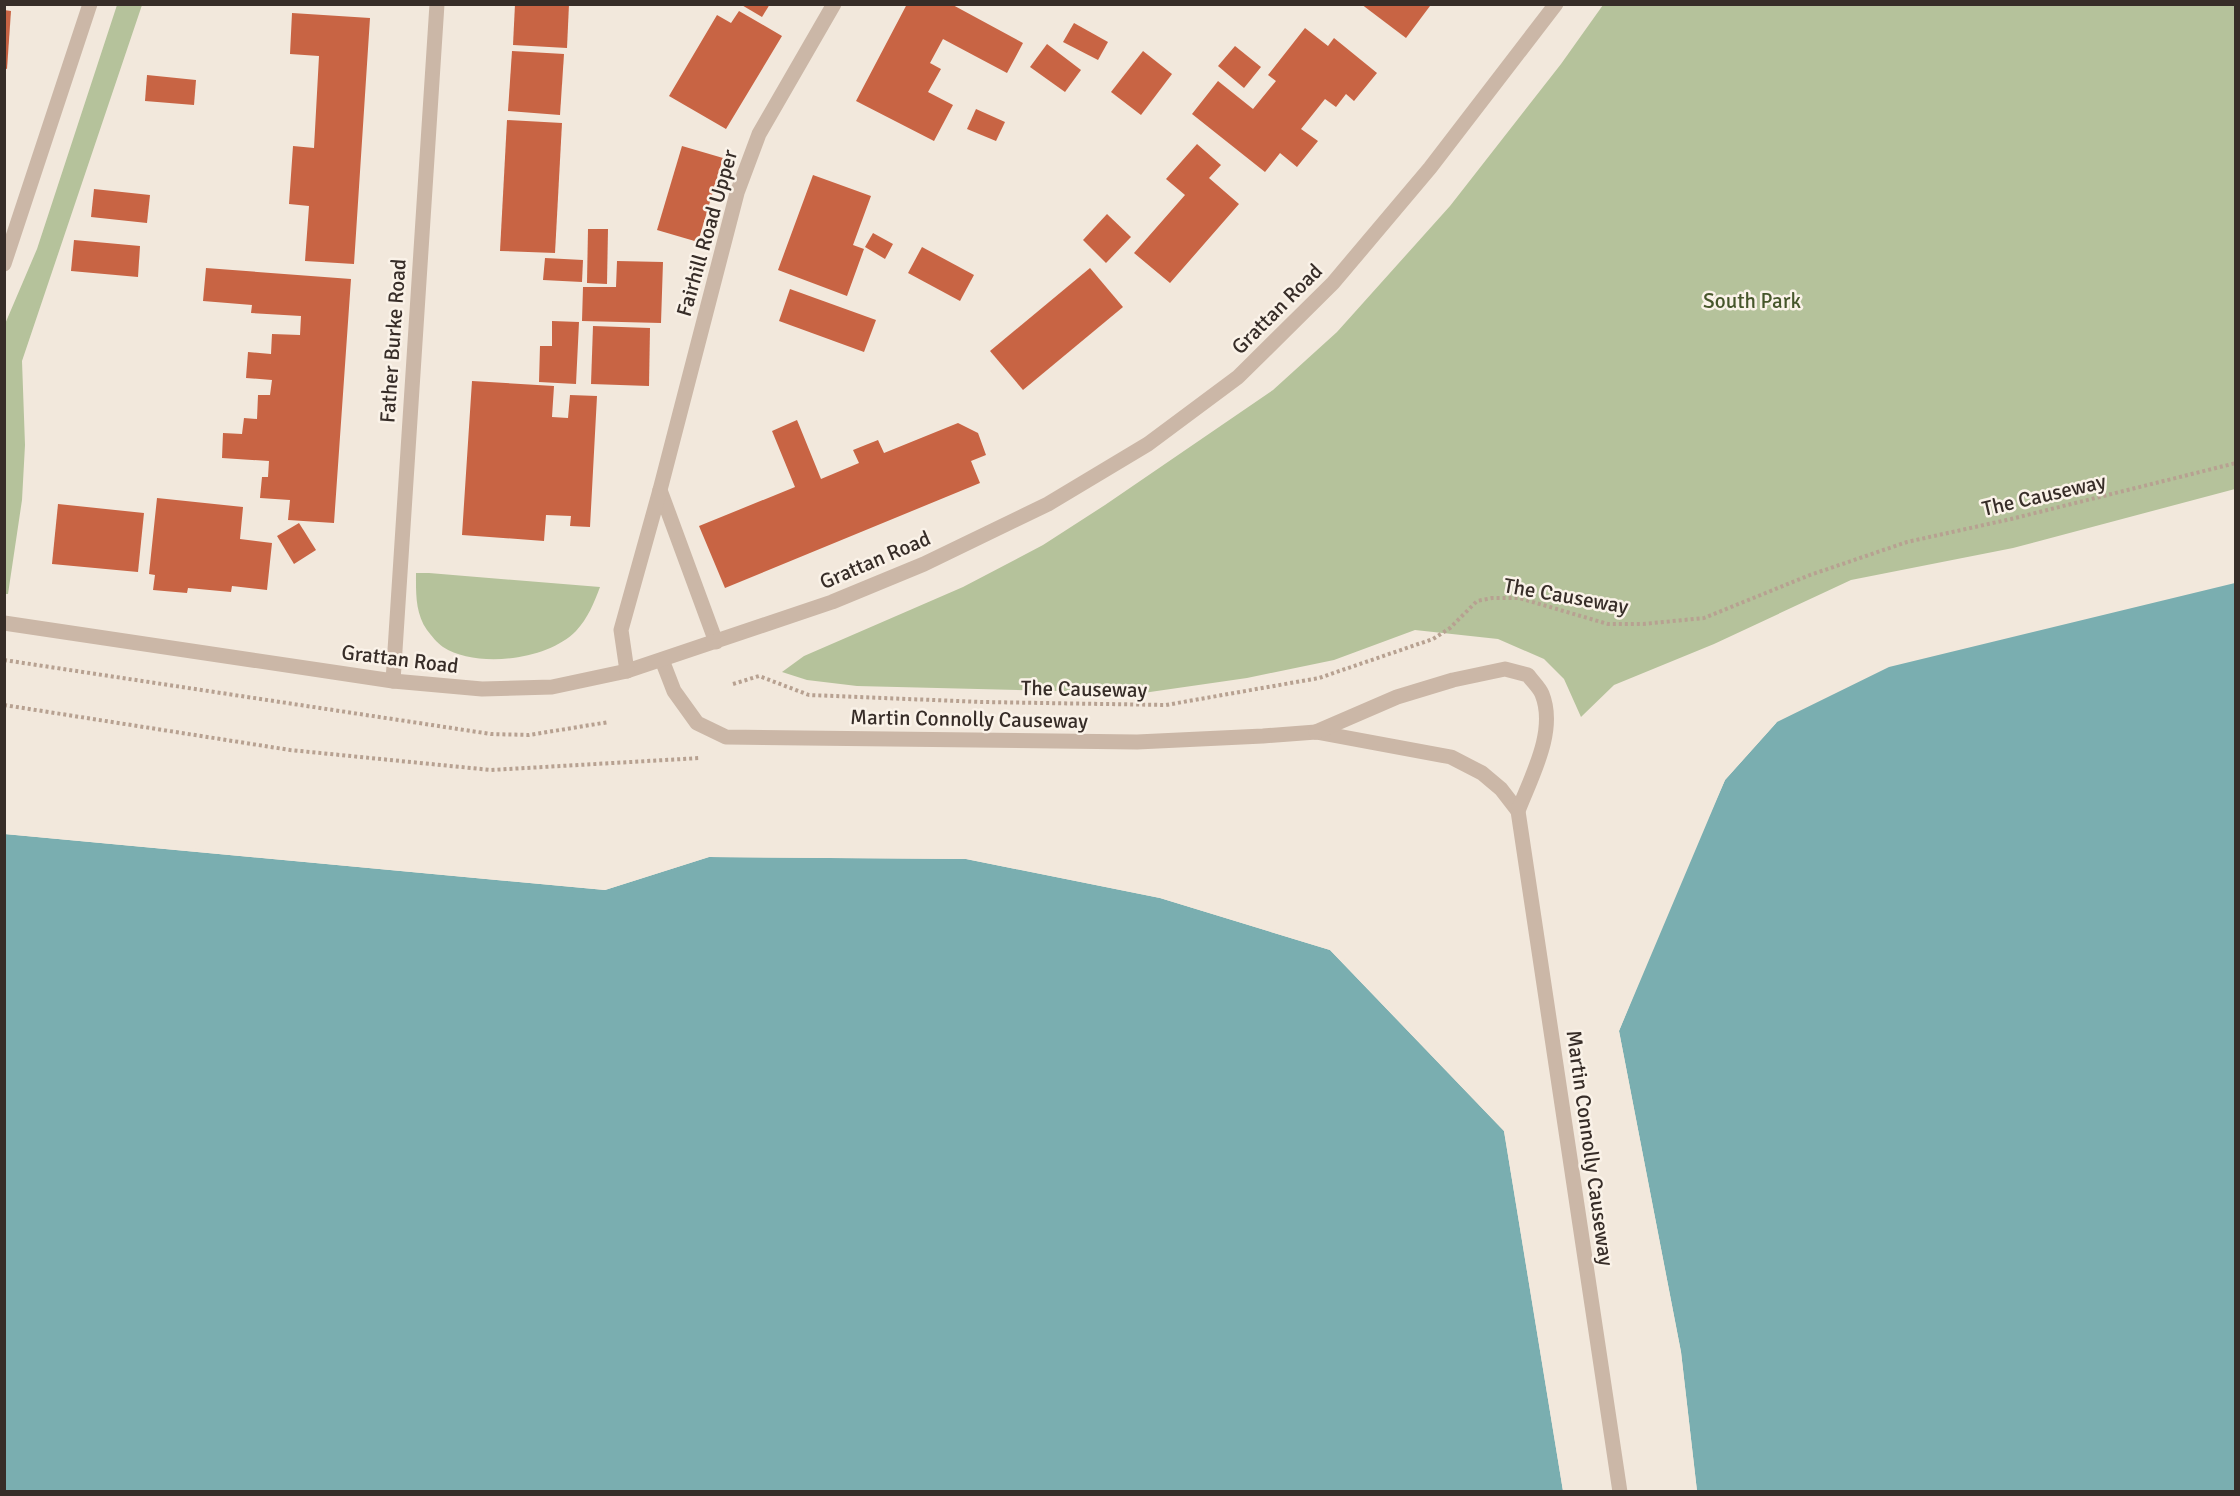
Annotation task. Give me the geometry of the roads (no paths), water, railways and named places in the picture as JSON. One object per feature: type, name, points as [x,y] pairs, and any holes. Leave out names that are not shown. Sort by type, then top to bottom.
[{"type":"street","points":[[4,264],[90,4]]},
{"type":"street","name":"Father Burke Road","points":[[393,681],[437,4]]},
{"type":"street","name":"Fairhill Road Upper","points":[[627,671],[621,630],[660,490],[736,193],[759,134],[834,4]]},
{"type":"street","name":"Grattan Road","points":[[4,623],[393,681],[482,689],[552,687],[627,671],[832,602],[924,564],[1048,504],[1148,444],[1238,377],[1333,283],[1430,168],[1556,4]]},
{"type":"street","points":[[660,490],[716,642]]},
{"type":"street","name":"Martin Connolly Causeway","points":[[662,660],[674,691],[697,723],[726,737],[1137,742],[1316,732],[1451,758],[1482,773],[1501,789],[1518,811]]},
{"type":"street","name":"Martin Connolly Causeway","points":[[1316,732],[1397,697],[1453,680],[1505,669],[1528,675],[1541,693],[1547,717],[1542,747],[1518,811],[1620,1491]]},
{"type":"water","points":[[2235,583],[2235,1491],[1697,1491],[1681,1352],[1619,1031],[1677,888],[1725,780],[1777,722],[1889,667]]},
{"type":"water","points":[[4,834],[605,890],[709,857],[966,859],[1160,898],[1330,950],[1504,1131],[1563,1491],[5,1491]]},
{"type":"park label","name":"South Park","points":[[1752,301]]}]
